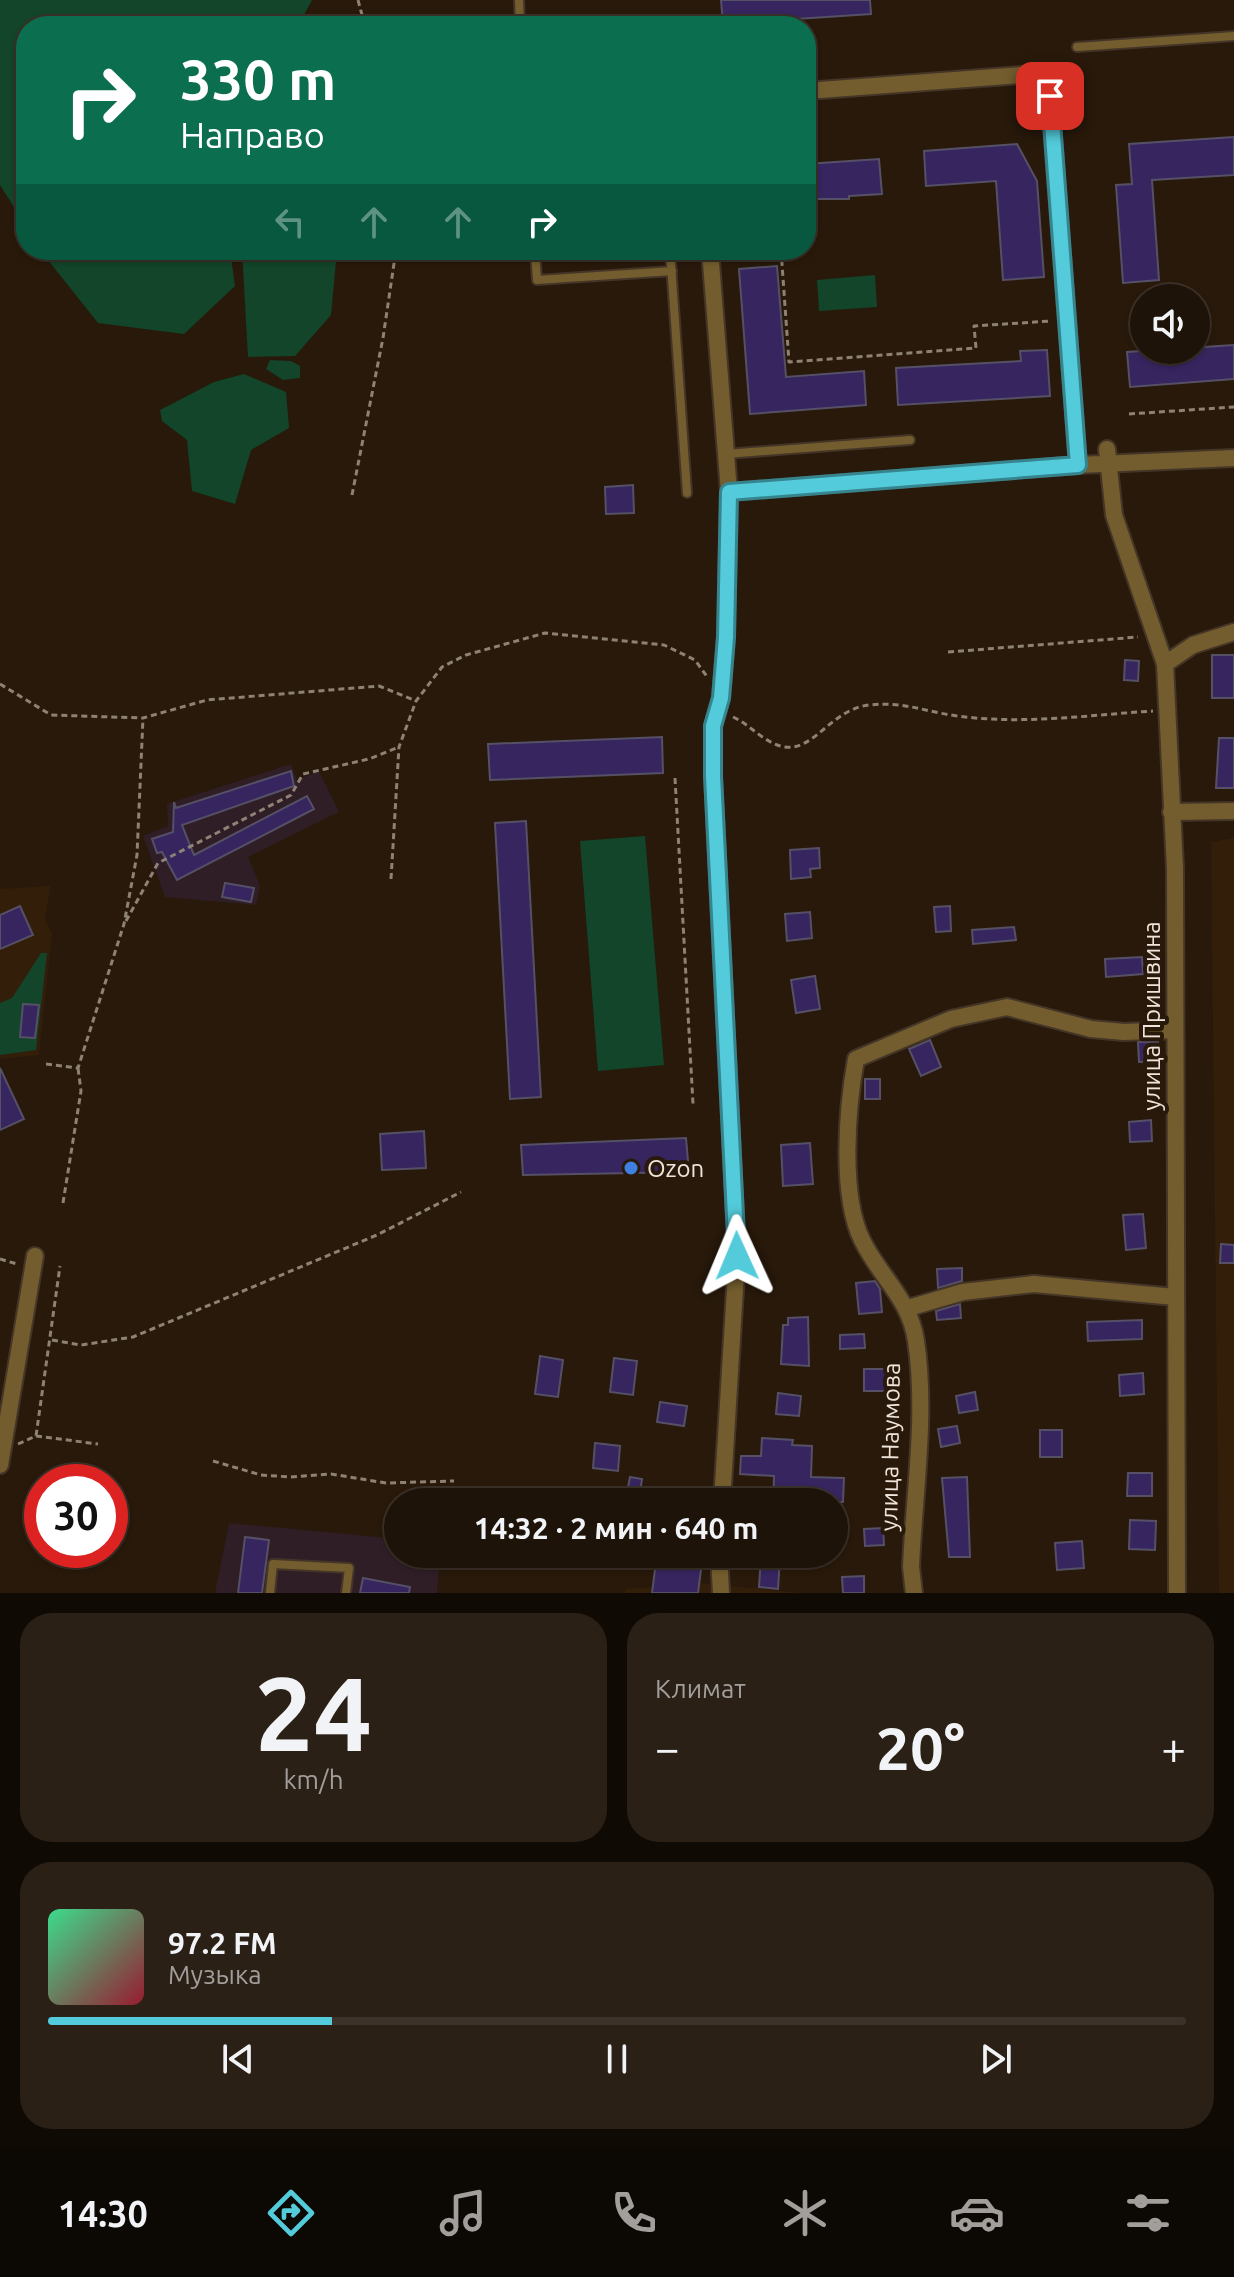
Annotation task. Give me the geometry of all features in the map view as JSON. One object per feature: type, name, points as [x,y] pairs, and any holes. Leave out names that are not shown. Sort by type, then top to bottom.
[{"type":"street","points":[[816,90],[1048,73],[1078,465]]},
{"type":"street","points":[[711,260],[729,492],[724,667],[721,698],[713,726],[737,1256],[723,1488]]},
{"type":"street","points":[[729,492],[1078,465],[1108,456],[1234,458]]},
{"type":"street","name":"улица Пришвина","points":[[1108,456],[1114,515],[1158,635],[1165,664],[1175,1030],[1177,1593]]},
{"type":"street","points":[[1165,664],[1193,645],[1225,632],[1234,632]]},
{"type":"street","points":[[1171,812],[1234,811]]},
{"type":"street","name":"улица Наумова","points":[[914,1593],[911,1567],[920,1382],[916,1340],[908,1308],[862,1240],[853,1211],[848,1182],[852,1079],[856,1059],[951,1019],[1007,1007],[1091,1029],[1124,1032],[1175,1030]]},
{"type":"street","points":[[0,1465],[35,1256]]},
{"type":"street","points":[[908,1308],[963,1292],[1034,1284],[1175,1297]]},
{"type":"street","points":[[720,1568],[721,1593]]},
{"type":"lane","points":[[1077,47],[1234,36]]},
{"type":"lane","points":[[536,260],[537,280],[672,271]]},
{"type":"lane","points":[[671,260],[687,493]]},
{"type":"lane","points":[[726,454],[910,440]]},
{"type":"lane","points":[[270,1593],[273,1564],[349,1568],[346,1593]]},
{"type":"path","points":[[352,495],[383,338],[395,260]]},
{"type":"path","points":[[782,260],[789,362],[976,348],[974,326],[1067,319]]},
{"type":"path","points":[[1129,414],[1234,407]]},
{"type":"path","points":[[391,879],[399,747],[416,701],[442,667],[466,655],[545,633],[664,645],[695,660],[708,678],[709,690]]},
{"type":"path","points":[[948,652],[1158,635]]},
{"type":"path","points":[[0,684],[51,715],[143,718],[207,700],[379,686],[416,701]]},
{"type":"path","points":[[713,726],[721,718],[735,718],[771,742],[786,747],[804,746],[837,715],[864,705],[901,702],[958,716],[1043,718],[1167,711]]},
{"type":"path","points":[[63,1203],[81,1091],[78,1068],[124,924],[137,855],[143,718]]},
{"type":"path","points":[[124,924],[158,863],[291,795],[303,774],[369,759],[399,747]]},
{"type":"path","points":[[675,778],[693,1104]]},
{"type":"path","points":[[46,1064],[78,1068]]},
{"type":"path","points":[[52,1340],[81,1345],[133,1337],[364,1240],[461,1192]]},
{"type":"path","points":[[36,1436],[52,1340],[60,1266]]},
{"type":"path","points":[[3,1447],[36,1436],[98,1444]]},
{"type":"path","points":[[213,1461],[261,1475],[290,1477],[331,1474],[386,1483],[454,1481]]},
{"type":"shaded area","points":[[291,764],[297,780],[319,771],[339,812],[248,857],[260,885],[256,905],[165,897],[143,836],[168,826],[167,804]]},
{"type":"shaded area","points":[[1234,838],[1234,1593],[1219,1593],[1211,842]]},
{"type":"shaded area","points":[[50,886],[45,920],[52,933],[39,1055],[0,1059],[0,889]]},
{"type":"shaded area","points":[[229,1523],[384,1538],[384,1568],[439,1568],[437,1593],[215,1593]]},
{"type":"shaded area","points":[[701,1583],[802,1593],[625,1593],[626,1589]]},
{"type":"green space","points":[[0,0],[312,0],[303,16],[16,16],[16,210],[0,185]]},
{"type":"green space","points":[[48,260],[231,260],[235,286],[184,334],[98,323]]},
{"type":"green space","points":[[243,260],[336,260],[331,315],[295,356],[248,357]]},
{"type":"green space","points":[[875,275],[877,307],[819,311],[817,280]]},
{"type":"green space","points":[[270,360],[291,361],[300,366],[300,378],[283,380],[266,369]]},
{"type":"green space","points":[[244,374],[286,392],[289,428],[251,450],[235,504],[192,491],[187,440],[162,421],[160,410],[214,382]]},
{"type":"green space","points":[[645,836],[664,1065],[598,1071],[580,841]]},
{"type":"green space","points":[[41,953],[47,953],[36,1050],[0,1055],[0,1003],[12,998]]},
{"type":"building","points":[[721,0],[870,0],[871,14],[816,18],[722,16]]},
{"type":"building","points":[[1234,137],[1234,175],[1152,180],[1159,280],[1123,283],[1116,185],[1132,184],[1129,144]]},
{"type":"building","points":[[1017,144],[1037,181],[1044,277],[1003,280],[996,181],[926,186],[924,151]]},
{"type":"building","points":[[879,159],[882,194],[849,196],[849,199],[816,199],[816,163]]},
{"type":"building","points":[[777,266],[786,377],[864,371],[866,405],[750,414],[739,269]]},
{"type":"building","points":[[1234,345],[1234,379],[1130,387],[1127,352],[1130,352],[1130,364],[1210,364],[1210,347]]},
{"type":"building","points":[[1047,350],[1050,396],[898,405],[896,368],[1021,361],[1020,351]]},
{"type":"building","points":[[633,485],[634,513],[606,514],[605,487]]},
{"type":"building","points":[[1212,655],[1234,655],[1234,698],[1212,698]]},
{"type":"building","points":[[1125,660],[1139,661],[1138,681],[1124,680]]},
{"type":"building","points":[[662,737],[663,773],[490,780],[488,744]]},
{"type":"building","points":[[1219,738],[1234,738],[1234,788],[1216,788]]},
{"type":"building","points":[[291,771],[294,786],[182,825],[194,855],[307,796],[314,809],[177,880],[162,852],[157,853],[152,839],[173,832],[174,802],[176,808]]},
{"type":"building","points":[[526,821],[541,1097],[510,1099],[495,823]]},
{"type":"building","points":[[819,848],[820,868],[810,869],[811,877],[791,879],[790,850]]},
{"type":"building","points":[[225,883],[254,888],[251,902],[222,897]]},
{"type":"building","points":[[20,906],[33,935],[0,949],[0,915]]},
{"type":"building","points":[[950,906],[951,931],[936,932],[934,907]]},
{"type":"building","points":[[810,912],[812,938],[787,941],[785,914]]},
{"type":"building","points":[[1014,927],[1016,940],[973,944],[972,930]]},
{"type":"building","points":[[1142,957],[1143,974],[1106,977],[1105,959]]},
{"type":"building","points":[[815,976],[820,1009],[796,1013],[791,980]]},
{"type":"building","points":[[23,1004],[39,1005],[35,1038],[20,1037]]},
{"type":"building","points":[[930,1040],[941,1067],[921,1076],[909,1049]]},
{"type":"building","points":[[1138,1042],[1158,1042],[1159,1061],[1139,1062]]},
{"type":"building","points":[[0,1068],[24,1119],[0,1130]]},
{"type":"building","points":[[865,1079],[880,1079],[880,1099],[865,1099]]},
{"type":"building","points":[[1151,1120],[1152,1141],[1130,1142],[1129,1122]]},
{"type":"building","points":[[424,1131],[426,1168],[382,1170],[380,1134]]},
{"type":"building","points":[[686,1138],[689,1172],[523,1175],[521,1145]]},
{"type":"building","points":[[810,1143],[813,1184],[783,1186],[781,1145]]},
{"type":"building","points":[[1143,1214],[1146,1248],[1126,1250],[1123,1215]]},
{"type":"building","points":[[1221,1244],[1234,1245],[1234,1263],[1220,1263]]},
{"type":"building","points":[[962,1268],[962,1281],[938,1288],[937,1269]]},
{"type":"building","points":[[875,1281],[880,1289],[882,1312],[859,1314],[856,1283]]},
{"type":"building","points":[[960,1304],[961,1318],[937,1320],[936,1311]]},
{"type":"building","points":[[808,1317],[809,1366],[781,1364],[783,1325],[788,1325],[788,1318]]},
{"type":"building","points":[[1142,1320],[1142,1339],[1088,1341],[1087,1322]]},
{"type":"building","points":[[864,1334],[865,1348],[840,1349],[840,1335]]},
{"type":"building","points":[[540,1356],[563,1360],[558,1397],[535,1394]]},
{"type":"building","points":[[614,1358],[637,1361],[633,1395],[610,1392]]},
{"type":"building","points":[[864,1369],[886,1369],[887,1391],[864,1391]]},
{"type":"building","points":[[1143,1373],[1144,1394],[1120,1396],[1119,1375]]},
{"type":"building","points":[[975,1392],[978,1410],[959,1413],[956,1396]]},
{"type":"building","points":[[778,1393],[801,1396],[799,1416],[776,1414]]},
{"type":"building","points":[[660,1402],[687,1406],[684,1426],[657,1422]]},
{"type":"building","points":[[957,1426],[960,1443],[941,1447],[938,1429]]},
{"type":"building","points":[[1040,1430],[1062,1430],[1062,1457],[1040,1457]]},
{"type":"building","points":[[762,1438],[793,1440],[792,1445],[812,1446],[811,1477],[844,1478],[844,1488],[774,1488],[774,1476],[740,1474],[741,1456],[761,1456]]},
{"type":"building","points":[[595,1443],[620,1446],[618,1471],[593,1468]]},
{"type":"building","points":[[1128,1473],[1152,1473],[1152,1496],[1127,1496]]},
{"type":"building","points":[[630,1477],[642,1479],[641,1488],[628,1488]]},
{"type":"building","points":[[967,1477],[970,1557],[949,1557],[942,1478]]},
{"type":"building","points":[[1130,1520],[1156,1521],[1155,1550],[1129,1549]]},
{"type":"building","points":[[883,1528],[884,1545],[865,1546],[864,1529]]},
{"type":"building","points":[[245,1537],[269,1540],[262,1593],[238,1593]]},
{"type":"building","points":[[1082,1541],[1084,1568],[1057,1570],[1055,1543]]},
{"type":"building","points":[[655,1568],[701,1568],[698,1593],[652,1593]]},
{"type":"building","points":[[760,1568],[779,1568],[778,1589],[759,1587]]},
{"type":"building","points":[[864,1576],[864,1593],[843,1593],[842,1577]]},
{"type":"building","points":[[363,1578],[410,1587],[409,1593],[360,1593]]},
{"type":"place","name":"Ozon","points":[[631,1168]]},
{"type":"route","points":[[737,1256],[713,776],[713,726],[721,698],[726,637],[729,492],[1078,465],[1050,96]]}]
